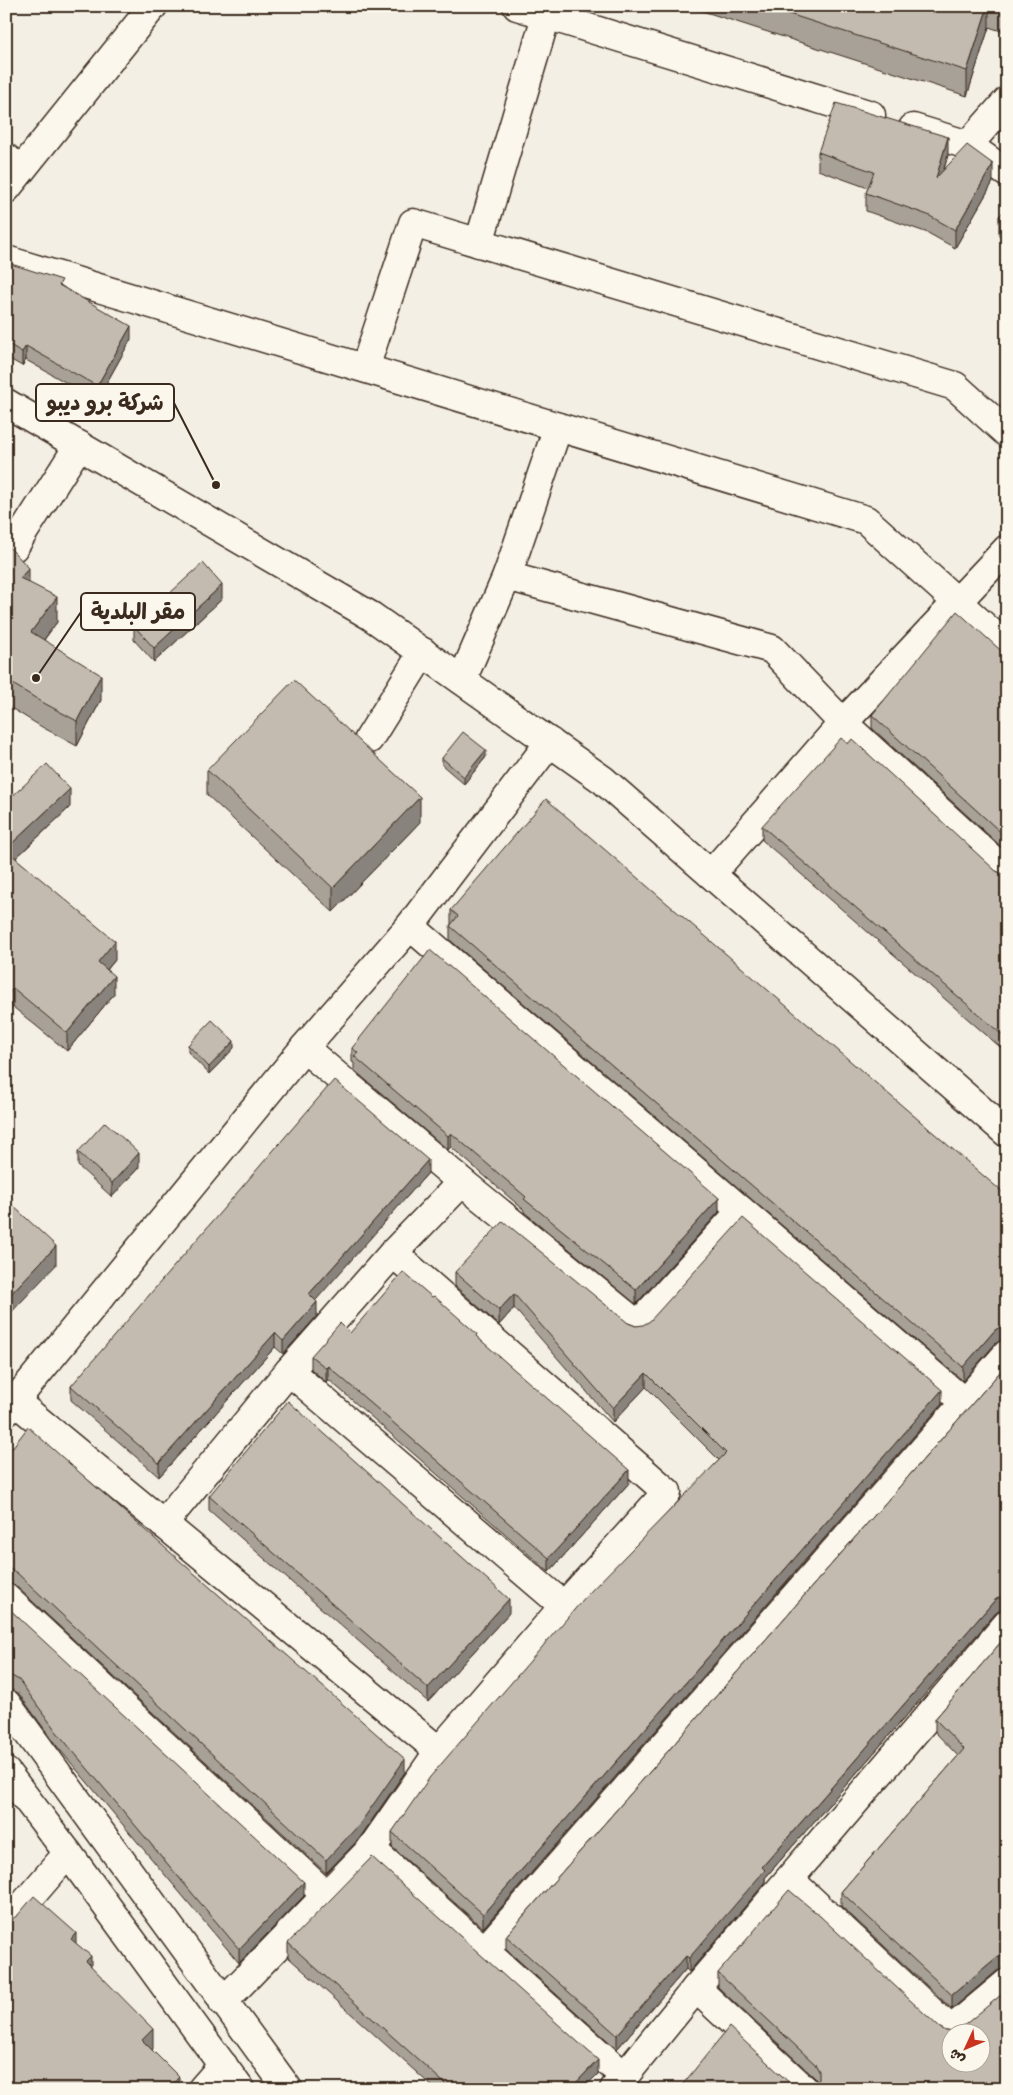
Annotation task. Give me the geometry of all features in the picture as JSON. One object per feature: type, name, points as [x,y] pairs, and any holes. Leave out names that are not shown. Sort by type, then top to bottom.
[{"type":"street","points":[[11,173],[153,6]]},
{"type":"street","points":[[518,6],[548,11],[968,145],[1007,173]]},
{"type":"street","points":[[480,243],[548,11]]},
{"type":"street","points":[[968,145],[1007,101]]},
{"type":"street","points":[[365,368],[413,223],[955,386],[1007,433]]},
{"type":"street","points":[[6,260],[866,520],[1007,647]]},
{"type":"street","points":[[6,403],[371,616],[604,780],[1007,1133]]},
{"type":"street","points":[[462,680],[507,576],[558,427]]},
{"type":"street","points":[[14,547],[79,445]]},
{"type":"street","points":[[711,874],[844,723],[1007,549]]},
{"type":"street","points":[[507,576],[772,649],[844,723],[1007,872]]},
{"type":"street","points":[[369,739],[423,652]]},
{"type":"street","points":[[439,1751],[163,1524],[11,1407],[304,1048],[410,926],[550,742]]},
{"type":"street","points":[[410,926],[964,1402]]},
{"type":"street","points":[[304,1048],[462,1182],[638,1325],[741,1211]]},
{"type":"street","points":[[163,1524],[289,1372],[393,1252],[462,1182]]},
{"type":"street","points":[[223,2002],[371,1849],[439,1751],[564,1606],[667,1492],[393,1252]]},
{"type":"street","points":[[484,1951],[1007,1354]]},
{"type":"street","points":[[289,1372],[564,1606]]},
{"type":"street","points":[[6,1598],[326,1895]]},
{"type":"street","points":[[371,1849],[484,1951],[619,2082],[696,1988],[1007,1624]]},
{"type":"street","points":[[6,1703],[288,2089]]},
{"type":"street","points":[[6,1772],[68,1852],[240,2089]]},
{"type":"street","points":[[6,1925],[68,1852]]},
{"type":"street","points":[[790,1880],[951,2030],[1007,1984]]},
{"type":"street","points":[[696,1988],[804,2089]]},
{"type":"street","points":[[202,2089],[222,2065]]},
{"type":"building","points":[[764,6],[988,6],[967,71]]},
{"type":"building","points":[[836,103],[948,137],[936,178],[967,145],[993,164],[955,230],[928,215],[866,193],[874,172],[818,152]]},
{"type":"building","points":[[1007,208],[1007,224],[999,216]]},
{"type":"building","points":[[11,264],[62,280],[59,285],[131,326],[97,386],[26,346],[22,352],[6,343],[6,273]]},
{"type":"building","points":[[1007,356],[1007,366],[1002,361]]},
{"type":"building","points":[[6,545],[29,568],[20,578],[57,597],[31,632],[101,675],[77,721],[6,680]]},
{"type":"building","points":[[203,563],[222,585],[154,648],[134,626]]},
{"type":"building","points":[[957,611],[1007,656],[1007,838],[872,715]]},
{"type":"building","points":[[294,680],[420,797],[333,888],[207,770]]},
{"type":"building","points":[[463,732],[486,750],[464,777],[442,758]]},
{"type":"building","points":[[841,738],[848,744],[852,739],[996,871],[1007,874],[1007,1039],[762,826]]},
{"type":"building","points":[[47,764],[70,789],[6,849],[6,802]]},
{"type":"building","points":[[546,799],[1007,1196],[1007,1325],[995,1330],[963,1367],[450,926],[458,916],[451,910]]},
{"type":"building","points":[[6,850],[115,941],[98,962],[114,976],[67,1033],[13,988],[6,997]]},
{"type":"building","points":[[430,950],[719,1198],[636,1290],[524,1199],[526,1197],[451,1133],[448,1136],[354,1056],[358,1053],[352,1048]]},
{"type":"building","points":[[212,1020],[234,1041],[209,1067],[188,1045]]},
{"type":"building","points":[[334,1080],[428,1160],[309,1294],[317,1302],[283,1341],[275,1333],[159,1463],[71,1386]]},
{"type":"building","points":[[105,1122],[139,1153],[112,1183],[78,1152]]},
{"type":"building","points":[[10,1203],[56,1246],[6,1299],[6,1206]]},
{"type":"building","points":[[743,1218],[942,1390],[483,1914],[392,1832],[430,1777],[587,1595],[726,1453],[646,1373],[613,1408],[514,1294],[499,1310],[455,1272],[503,1221],[628,1323],[636,1326],[643,1325],[650,1321]]},
{"type":"building","points":[[403,1272],[432,1297],[434,1296],[477,1334],[476,1336],[629,1470],[549,1558],[328,1366],[326,1368],[311,1356],[340,1323],[350,1333]]},
{"type":"building","points":[[1007,1364],[1007,1595],[995,1600],[762,1867],[765,1870],[689,1958],[686,1956],[617,2035],[506,1936]]},
{"type":"building","points":[[288,1401],[509,1599],[428,1688],[209,1496]]},
{"type":"building","points":[[28,1427],[405,1759],[359,1825],[326,1860],[17,1573],[6,1569],[6,1456]]},
{"type":"building","points":[[6,1606],[304,1882],[239,1949],[56,1731],[19,1680],[6,1672]]},
{"type":"building","points":[[1007,1635],[1007,1954],[997,1957],[952,1995],[841,1892],[964,1749],[935,1719]]},
{"type":"building","points":[[372,1857],[598,2060],[570,2089],[451,2089],[288,1943]]},
{"type":"building","points":[[6,1866],[10,1870],[7,1873],[10,1875],[6,1880]]},
{"type":"building","points":[[789,1890],[820,1916],[940,2028],[940,2072],[990,2072],[990,2022],[968,2022],[1007,1990],[1007,2089],[811,2089],[816,2086],[819,2079],[819,2071],[815,2064],[718,1973]]},
{"type":"building","points":[[34,1896],[76,1933],[71,1939],[91,1956],[86,1961],[153,2029],[142,2040],[179,2077],[170,2089],[6,2089],[6,1920],[18,1915]]},
{"type":"building","points":[[729,2027],[794,2087],[797,2089],[679,2089]]},
{"type":"place","name":"شركة برو ديبو","points":[[216,485]]},
{"type":"place","name":"مقر البلدية","points":[[36,678]]}]
